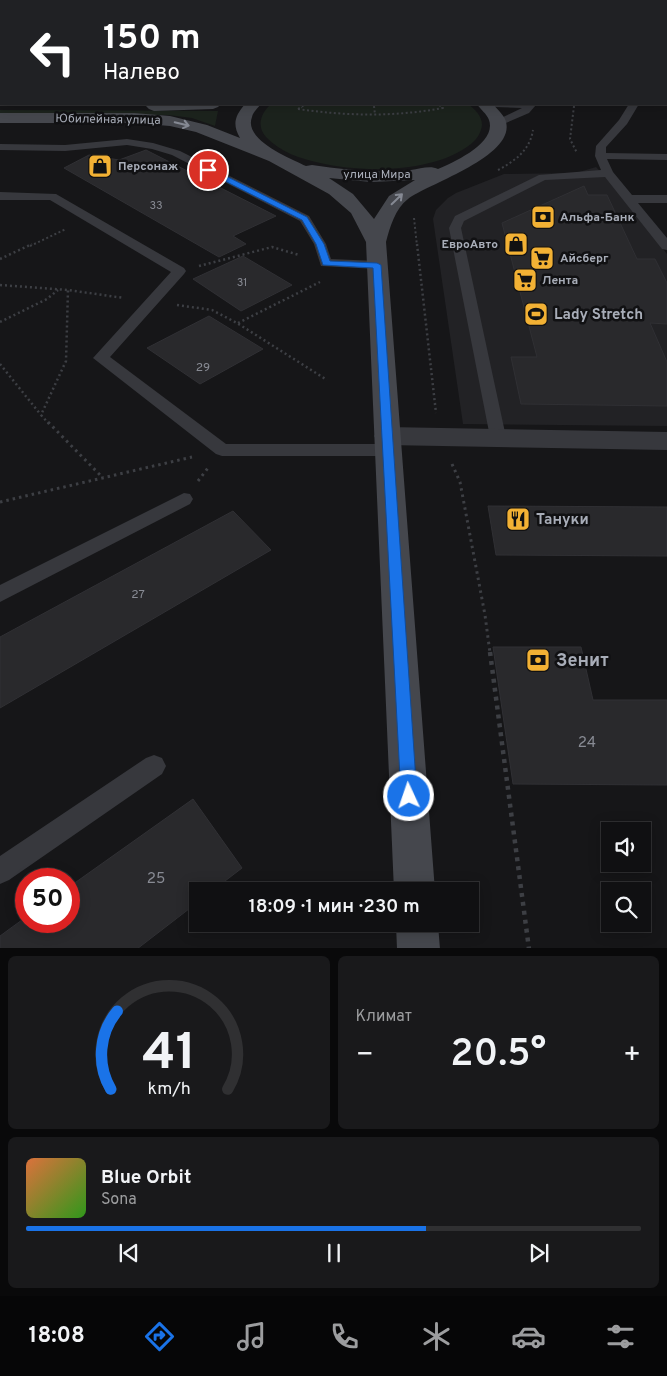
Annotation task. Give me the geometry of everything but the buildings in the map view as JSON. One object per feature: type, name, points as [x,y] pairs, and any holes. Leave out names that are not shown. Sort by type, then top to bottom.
[{"type":"main road","name":"Юбилейная улица","points":[[0,106],[192,105]]},
{"type":"main road","name":"улица Мира","points":[[252,105],[244,116],[243,126],[247,136],[256,146],[270,156],[320,180],[355,206],[368,223],[376,242]]},
{"type":"main road","points":[[487,105],[495,114],[499,124]]},
{"type":"main road","name":"Юбилейная улица","points":[[0,118],[134,118],[170,121],[201,128],[270,156]]},
{"type":"main road","name":"улица Мира","points":[[414,882],[376,242],[381,222],[387,210],[400,196],[414,186],[481,153],[492,144],[498,134],[499,124]]},
{"type":"main road","name":"улица Мира","points":[[289,164],[312,170],[365,177],[420,174],[464,162]]},
{"type":"main road","points":[[418,932],[419,948]]},
{"type":"street","points":[[388,443],[439,436],[667,441]]},
{"type":"lane","points":[[502,105],[530,107]]},
{"type":"lane","points":[[633,105],[615,132],[601,146],[600,156],[608,172],[667,246]]},
{"type":"lane","points":[[499,124],[530,107]]},
{"type":"lane","points":[[0,147],[65,148],[128,142],[153,146],[176,153],[305,219],[320,244],[326,263],[377,265]]},
{"type":"lane","points":[[600,156],[667,157]]},
{"type":"lane","points":[[498,437],[455,228],[459,220],[544,176],[608,172]]},
{"type":"lane","points":[[0,196],[52,196],[179,271],[101,358],[222,450],[388,443]]},
{"type":"lane","points":[[630,199],[667,199]]},
{"type":"lane","points":[[0,594],[184,499]]},
{"type":"lane","points":[[0,872],[154,766]]},
{"type":"path","points":[[305,105],[298,109],[324,114],[375,116],[417,113],[443,108],[438,105]]},
{"type":"path","points":[[374,105],[375,116]]},
{"type":"path","points":[[497,171],[521,155],[532,139],[533,126],[530,107]]},
{"type":"path","points":[[413,208],[439,436],[460,482],[483,606],[529,948]]},
{"type":"path","points":[[0,259],[90,218]]},
{"type":"path","points":[[179,271],[272,247],[326,263]]},
{"type":"path","points":[[238,323],[327,279]]},
{"type":"path","points":[[0,322],[47,299],[59,289]]},
{"type":"path","points":[[42,415],[66,361],[68,290]]},
{"type":"path","points":[[0,364],[42,415],[103,478]]},
{"type":"path","points":[[0,502],[222,450]]},
{"type":"path","points":[[184,499],[222,450]]},
{"type":"shaded area","points":[[270,105],[469,105],[478,113],[482,125],[481,131],[471,144],[456,154],[438,161],[398,168],[357,168],[320,163],[284,151],[263,133],[261,120]]},
{"type":"shaded area","points":[[0,110],[218,111],[215,126],[192,118],[168,115],[0,114]]},
{"type":"shaded area","points":[[596,167],[617,189],[667,254],[667,426],[463,424],[433,219],[436,210],[456,193],[504,174],[576,173]]},
{"type":"place","name":"Персонаж","points":[[100,166]]},
{"type":"place","name":"Альфа-Банк","points":[[543,217]]},
{"type":"place","name":"ЕвроАвто","points":[[516,244]]},
{"type":"place","name":"Айсберг","points":[[542,258]]},
{"type":"place","name":"Лента","points":[[525,280]]},
{"type":"place","name":"Lady Stretch","points":[[536,314]]},
{"type":"place","name":"Тануки","points":[[518,519]]},
{"type":"place","name":"Зенит","points":[[538,660]]},
{"type":"route","points":[[208,170],[305,219],[320,244],[326,263],[377,265],[409,796]]}]
